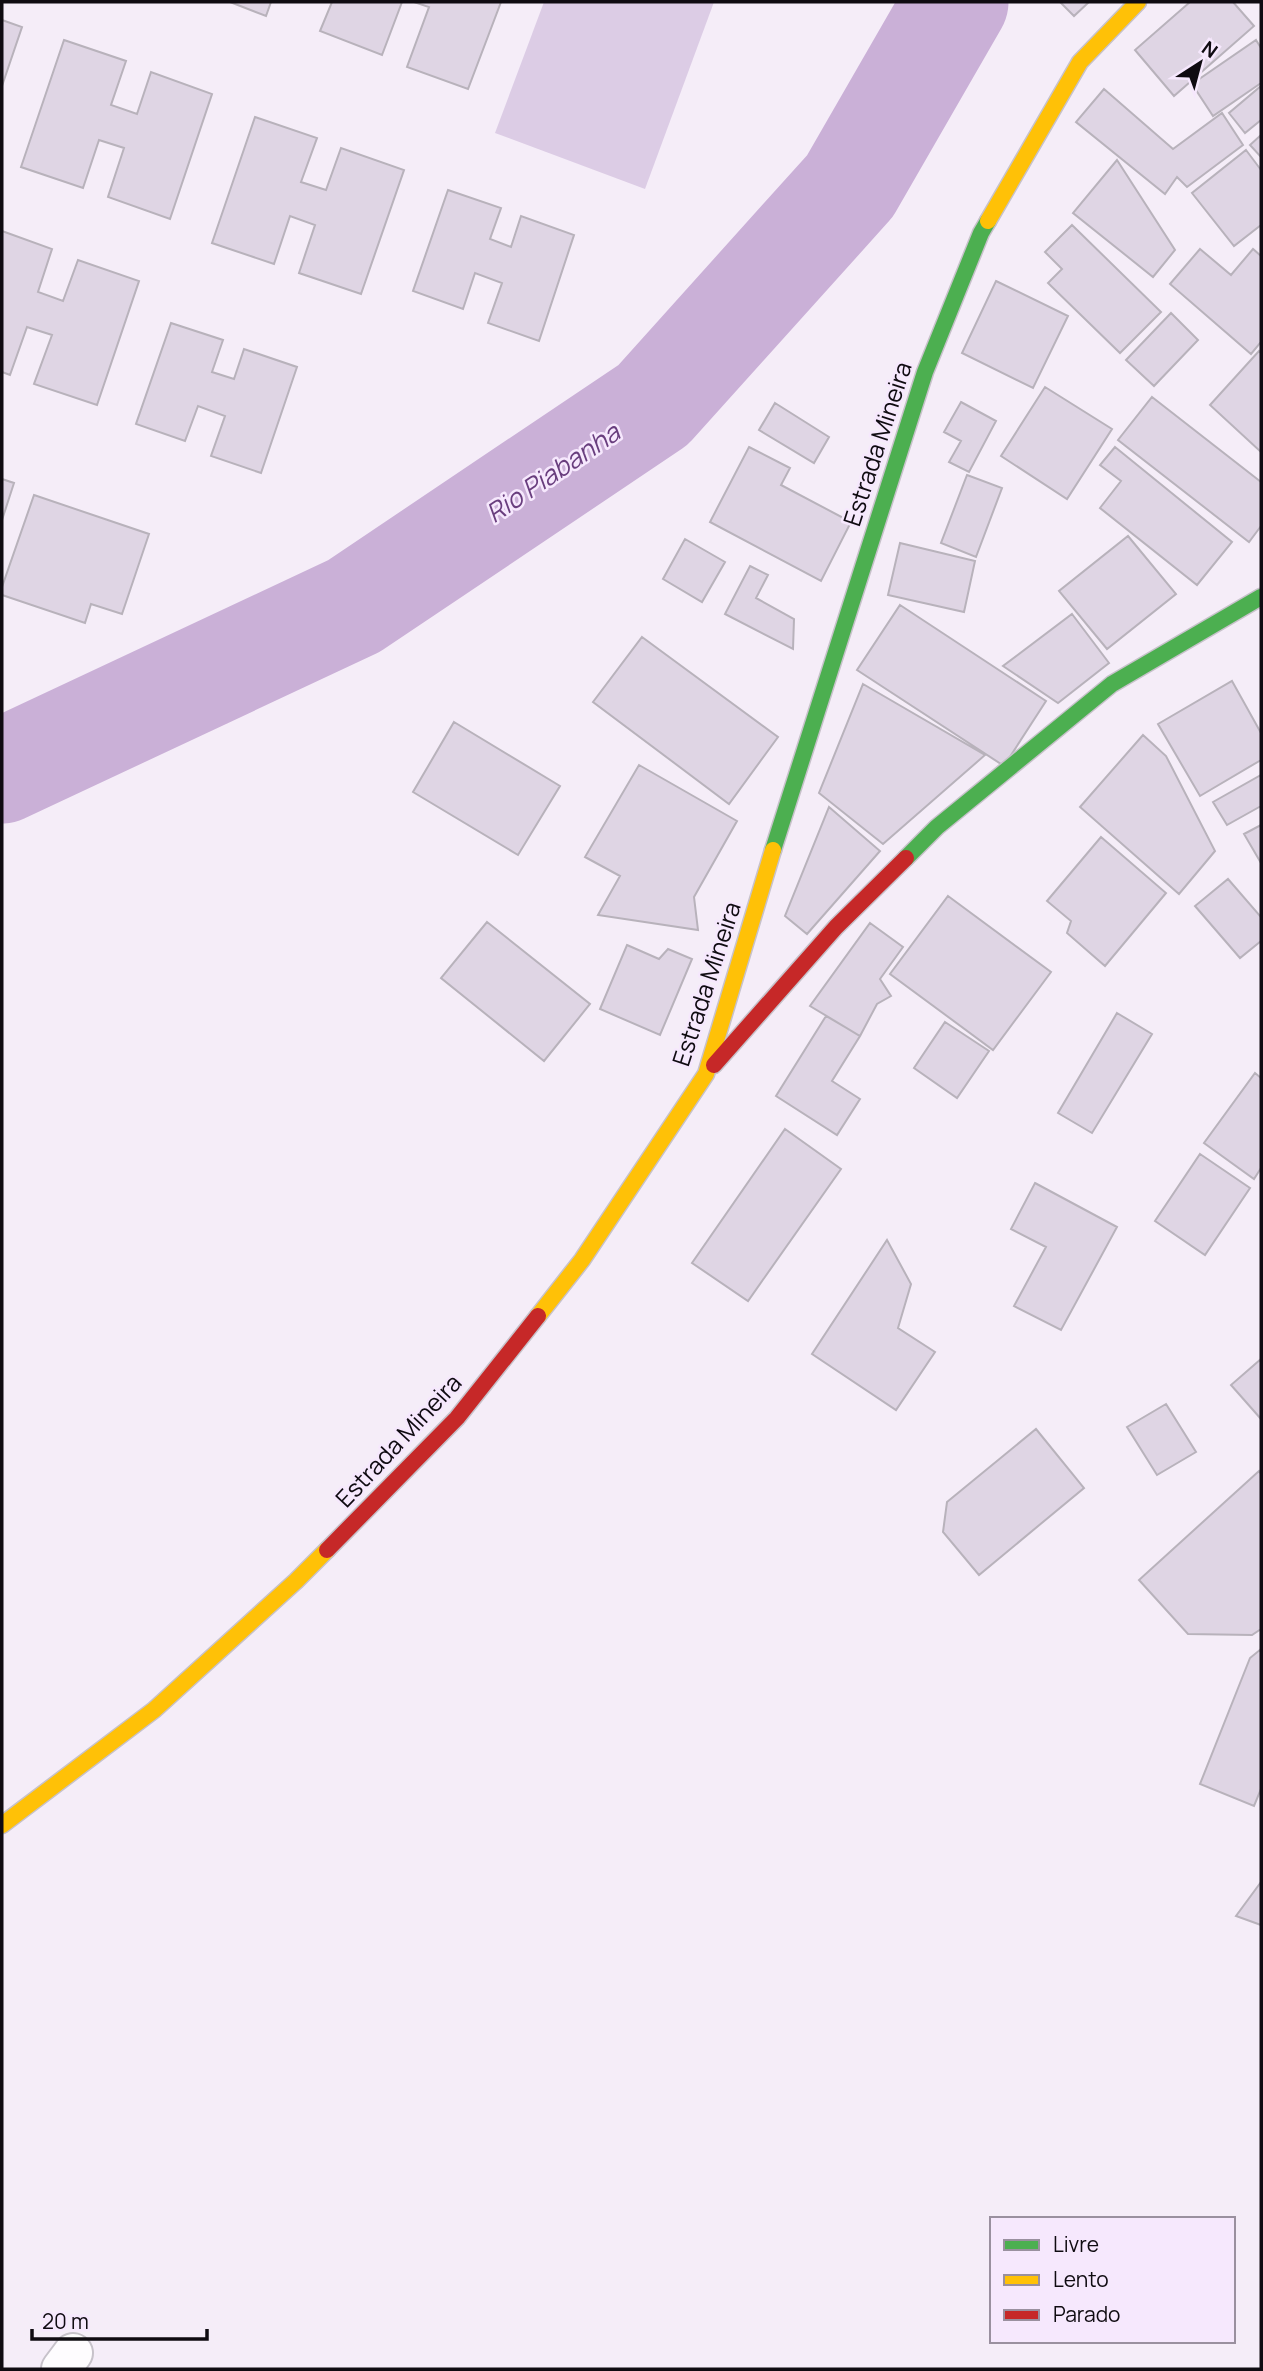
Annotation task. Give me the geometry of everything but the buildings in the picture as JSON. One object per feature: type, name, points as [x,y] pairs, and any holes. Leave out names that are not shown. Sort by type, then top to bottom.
[{"type":"street","name":"Estrada Mineira","points":[[2,1825],[154,1710],[296,1581],[457,1418],[582,1260],[706,1074],[781,822],[930,359],[981,233],[1080,62],[1138,2]]},
{"type":"street","points":[[706,1074],[836,926],[937,827],[1112,684],[1261,597]]},
{"type":"shaded area","points":[[544,2],[714,2],[645,189],[495,133]]},
{"type":"waterway","name":"Rio Piabanha","points":[[2,771],[354,606],[653,405],[850,186],[956,2]]},
{"type":"traffic: fast","points":[[773,850],[925,372],[988,221]]},
{"type":"traffic: fast","points":[[906,858],[937,827],[1112,684],[1261,597]]},
{"type":"traffic: slow","points":[[988,221],[1080,62],[1138,2]]},
{"type":"traffic: slow","points":[[538,1316],[582,1260],[706,1074],[773,850]]},
{"type":"traffic: slow","points":[[2,1825],[154,1710],[327,1550]]},
{"type":"traffic: jam","points":[[714,1065],[836,927],[906,858]]},
{"type":"traffic: jam","points":[[327,1550],[457,1418],[538,1316]]}]
